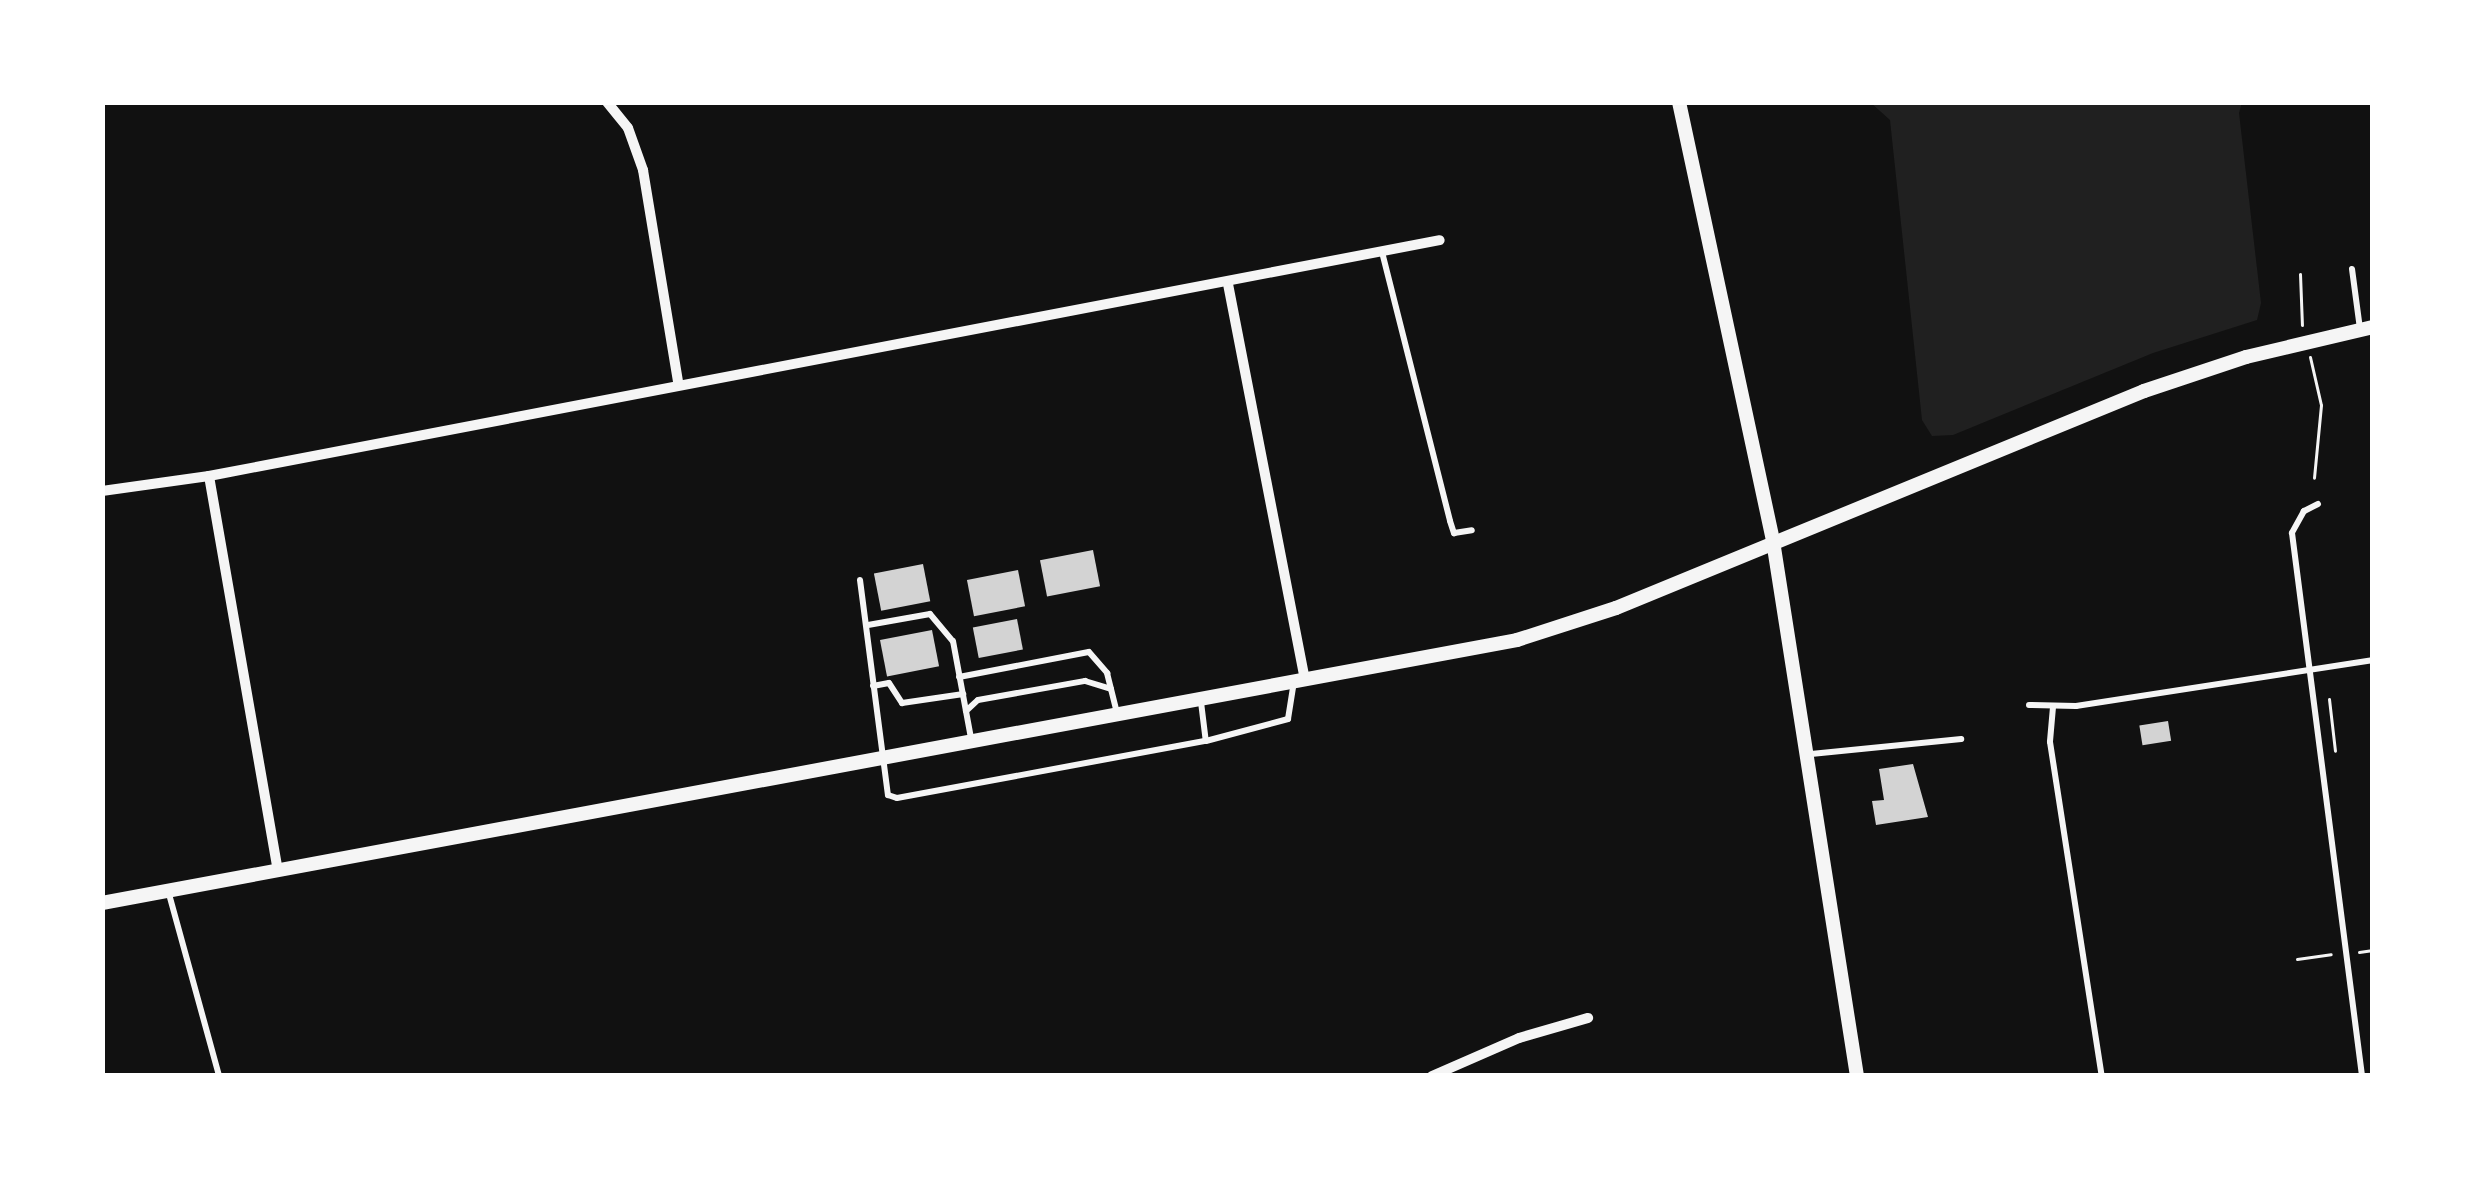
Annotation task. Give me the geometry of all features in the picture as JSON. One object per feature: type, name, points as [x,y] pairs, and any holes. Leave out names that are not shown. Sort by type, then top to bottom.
[{"type":"street","points":[[607,102],[628,128],[643,170],[678,382]]},
{"type":"street","points":[[1679,102],[1773,541],[1857,1076]]},
{"type":"street","points":[[102,491],[209,476],[678,382],[1228,284],[1440,240]]},
{"type":"street","points":[[1228,284],[1299,680]]},
{"type":"street","points":[[102,902],[1562,628],[2144,391],[2305,341],[2367,328]]},
{"type":"street","points":[[209,476],[278,871]]},
{"type":"street","points":[[1432,1076],[1519,1038],[1588,1018]]},
{"type":"lane","points":[[1382,252],[1450,521],[1454,533],[1472,530]]},
{"type":"lane","points":[[2352,269],[2367,328]]},
{"type":"lane","points":[[2318,504],[2304,511],[2292,533],[2362,1076]]},
{"type":"lane","points":[[860,580],[880,758],[888,795],[897,798],[1206,741],[1288,719],[1299,680]]},
{"type":"lane","points":[[867,626],[930,614],[953,640],[971,741]]},
{"type":"lane","points":[[959,677],[1089,652],[1107,673],[1117,714]]},
{"type":"lane","points":[[2029,705],[2053,707],[2373,660]]},
{"type":"lane","points":[[966,711],[978,700],[1085,681],[1111,689]]},
{"type":"lane","points":[[873,686],[889,683],[902,703],[963,694]]},
{"type":"lane","points":[[1200,699],[1206,741]]},
{"type":"lane","points":[[2053,707],[2050,742],[2102,1076]]},
{"type":"lane","points":[[1807,754],[1961,740]]},
{"type":"lane","points":[[168,891],[219,1076]]},
{"type":"path","points":[[2300,274],[2305,341],[2321,405],[2314,478]]},
{"type":"shaded area","points":[[1870,102],[2242,102],[2239,113],[2261,303],[2257,320],[2153,353],[1953,435],[1932,436],[1922,420],[1890,120]]},
{"type":"building","points":[[1093,550],[1100,586],[1047,597],[1040,560]]},
{"type":"building","points":[[923,564],[930,601],[881,611],[874,574]]},
{"type":"building","points":[[1018,570],[1025,606],[974,616],[967,580]]},
{"type":"building","points":[[1017,619],[1023,649],[979,658],[973,628]]},
{"type":"building","points":[[932,630],[939,666],[887,676],[880,640]]},
{"type":"building","points":[[2168,721],[2171,741],[2142,745],[2139,726]]},
{"type":"building","points":[[1913,764],[1928,817],[1876,825],[1872,801],[1884,800],[1879,769]]}]
